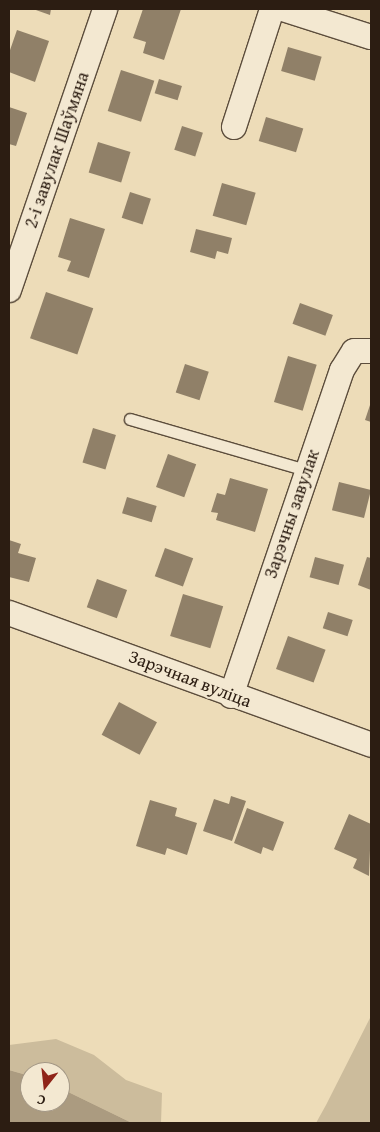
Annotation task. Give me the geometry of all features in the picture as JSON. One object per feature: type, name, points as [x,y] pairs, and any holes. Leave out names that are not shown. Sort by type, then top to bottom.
[{"type":"street","name":"2-і завулак Шаўмяна","points":[[9,290],[105,9]]},
{"type":"street","points":[[234,126],[272,9]]},
{"type":"street","points":[[283,9],[371,37]]},
{"type":"street","name":"Зарэчны завулак","points":[[231,696],[306,470],[342,370],[354,351],[371,352]]},
{"type":"street","name":"Зарэчная вуліца","points":[[9,613],[231,696],[371,745]]},
{"type":"lane","points":[[130,419],[306,470]]},
{"type":"shaded area","points":[[371,1016],[371,1123],[316,1123],[326,1105]]},
{"type":"shaded area","points":[[56,1039],[94,1055],[126,1080],[162,1093],[161,1123],[132,1123],[70,1093],[70,1062],[20,1062],[20,1073],[9,1070],[9,1045]]},
{"type":"shaded area","points":[[9,1070],[20,1073],[20,1112],[70,1112],[70,1093],[132,1123],[9,1123]]},
{"type":"building","points":[[33,9],[51,9],[50,15]]},
{"type":"building","points":[[143,9],[181,9],[164,60],[143,53],[146,42],[133,38]]},
{"type":"building","points":[[17,30],[49,41],[35,82],[9,72],[9,53]]},
{"type":"building","points":[[288,47],[322,57],[315,81],[281,71]]},
{"type":"building","points":[[121,70],[154,81],[141,122],[108,111]]},
{"type":"building","points":[[159,79],[182,86],[178,100],[155,93]]},
{"type":"building","points":[[9,107],[27,113],[16,146],[9,144]]},
{"type":"building","points":[[266,117],[303,128],[296,152],[259,141]]},
{"type":"building","points":[[182,126],[203,133],[195,157],[174,150]]},
{"type":"building","points":[[98,142],[131,152],[121,183],[89,173]]},
{"type":"building","points":[[222,183],[256,193],[246,225],[213,216]]},
{"type":"building","points":[[130,192],[151,199],[143,224],[122,218]]},
{"type":"building","points":[[70,218],[105,229],[89,278],[67,271],[71,261],[58,257]]},
{"type":"building","points":[[196,229],[232,238],[228,254],[217,251],[215,259],[190,252]]},
{"type":"building","points":[[46,292],[93,308],[77,355],[30,338]]},
{"type":"building","points":[[300,303],[333,315],[325,336],[292,324]]},
{"type":"building","points":[[288,356],[317,365],[303,411],[274,402]]},
{"type":"building","points":[[185,364],[209,372],[200,400],[176,393]]},
{"type":"building","points":[[371,402],[371,422],[365,420]]},
{"type":"building","points":[[93,428],[116,435],[105,469],[82,462]]},
{"type":"building","points":[[168,454],[196,464],[184,497],[156,487]]},
{"type":"building","points":[[230,478],[268,489],[255,532],[216,520],[218,513],[211,512],[217,493],[225,495]]},
{"type":"building","points":[[339,482],[371,490],[364,518],[332,510]]},
{"type":"building","points":[[127,497],[157,506],[152,522],[122,513]]},
{"type":"building","points":[[9,540],[21,544],[18,553],[36,558],[29,582],[9,577]]},
{"type":"building","points":[[165,548],[193,558],[183,586],[155,576]]},
{"type":"building","points":[[315,557],[344,565],[339,585],[310,577]]},
{"type":"building","points":[[367,557],[371,558],[371,590],[358,585]]},
{"type":"building","points":[[97,579],[127,590],[117,618],[87,607]]},
{"type":"building","points":[[183,594],[223,606],[210,648],[170,636]]},
{"type":"building","points":[[328,612],[353,620],[347,636],[323,628]]},
{"type":"building","points":[[288,636],[326,650],[314,683],[276,669]]},
{"type":"building","points":[[119,702],[157,722],[140,755],[102,735]]},
{"type":"building","points":[[231,796],[246,801],[232,841],[203,831],[214,799],[229,804]]},
{"type":"building","points":[[150,800],[177,808],[175,816],[197,823],[187,855],[167,848],[165,855],[136,846]]},
{"type":"building","points":[[247,808],[284,822],[273,851],[263,847],[261,854],[234,843]]},
{"type":"building","points":[[349,814],[371,824],[369,876],[353,868],[357,859],[334,849]]}]
